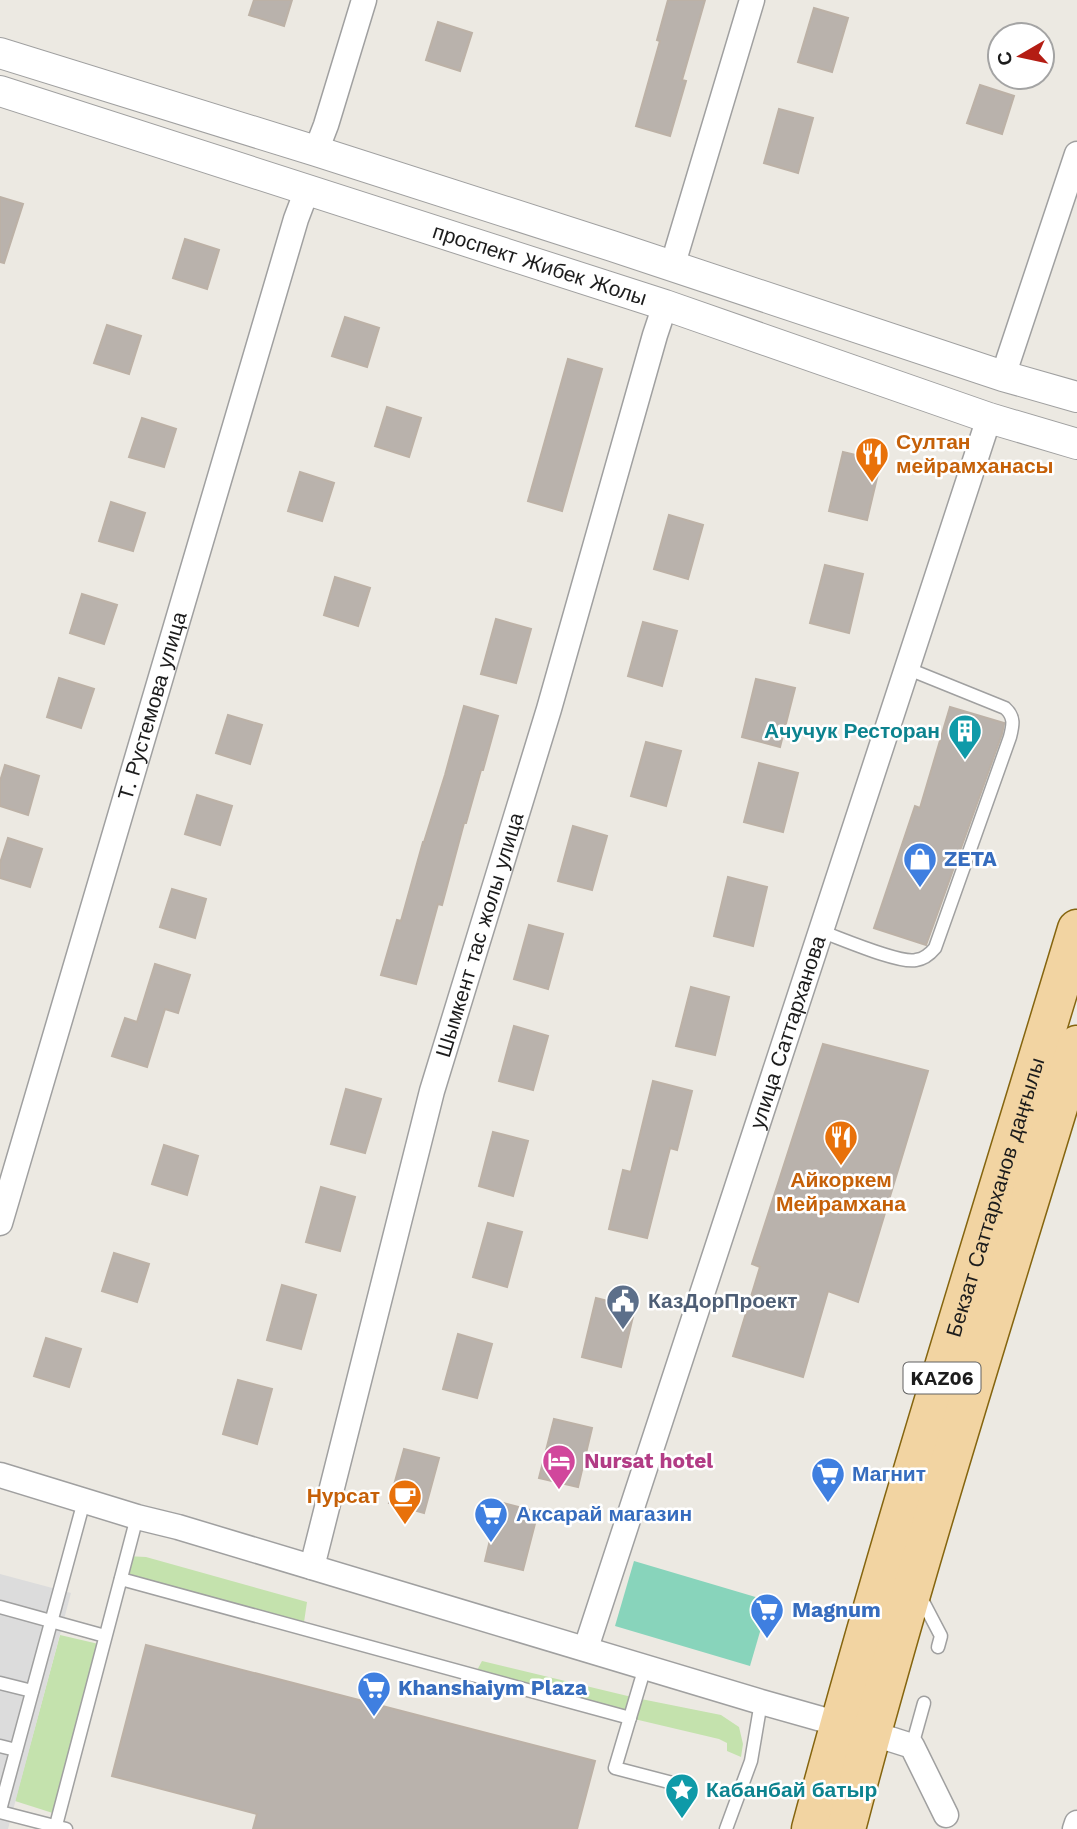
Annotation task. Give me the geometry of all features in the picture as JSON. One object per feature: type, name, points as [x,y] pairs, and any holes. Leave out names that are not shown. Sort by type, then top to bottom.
[{"type":"main road","name":"Бекзат Саттарханов даңғылы","points":[[846,1829],[855,1728],[1077,929]]},
{"type":"main road","name":"Бекзат Саттарханов даңғылы","points":[[811,1829],[914,1585],[1077,1045]]},
{"type":"street","points":[[316,151],[364,0]]},
{"type":"street","points":[[672,267],[752,0]]},
{"type":"street","name":"проспект Жибек Жолы","points":[[0,53],[316,151],[1003,376],[1077,397]]},
{"type":"street","name":"проспект Жибек Жолы","points":[[0,91],[664,305],[989,418],[1077,444]]},
{"type":"street","points":[[1003,376],[1077,154]]},
{"type":"street","name":"Т. Рустемова улица","points":[[0,1223],[280,273],[307,190]]},
{"type":"street","name":"Шымкент тас жолы улица","points":[[312,1567],[432,1091],[550,709],[664,305]]},
{"type":"street","name":"улица Саттарханова","points":[[586,1648],[989,418]]},
{"type":"street","points":[[0,1475],[912,1746],[946,1815]]},
{"type":"street","points":[[1075,1829],[1077,1823]]},
{"type":"lane","points":[[820,931],[908,961],[930,954],[935,948],[1010,737],[1013,718],[1005,708],[906,668]]},
{"type":"lane","points":[[84,1501],[0,1811],[59,1828],[137,1517]]},
{"type":"lane","points":[[121,1579],[630,1718]]},
{"type":"lane","points":[[914,1585],[941,1636],[938,1647]]},
{"type":"lane","points":[[0,1607],[106,1636]]},
{"type":"lane","points":[[645,1667],[615,1768],[684,1786]]},
{"type":"lane","points":[[0,1683],[32,1691]]},
{"type":"lane","points":[[726,1829],[751,1761],[761,1702]]},
{"type":"lane","points":[[912,1746],[923,1703]]},
{"type":"lane","points":[[0,1746],[16,1750]]},
{"type":"green space","points":[[126,1556],[146,1557],[307,1602],[303,1629],[121,1579]]},
{"type":"green space","points":[[634,1561],[769,1601],[750,1666],[615,1626]]},
{"type":"green space","points":[[60,1635],[103,1645],[59,1815],[15,1801]]},
{"type":"green space","points":[[482,1661],[636,1698],[721,1715],[739,1727],[743,1744],[741,1757],[727,1751],[727,1743],[719,1739],[474,1676]]},
{"type":"shaded area","points":[[0,1574],[71,1593],[8,1829],[0,1829]]},
{"type":"building","points":[[254,0],[292,0],[284,26],[249,15]]},
{"type":"building","points":[[668,0],[705,0],[682,80],[686,81],[670,136],[636,126],[660,41],[657,40]]},
{"type":"building","points":[[814,8],[848,18],[832,72],[798,62]]},
{"type":"building","points":[[438,22],[472,33],[460,71],[426,60]]},
{"type":"building","points":[[980,85],[986,87],[986,91],[999,91],[1014,96],[1002,134],[967,123]]},
{"type":"building","points":[[779,109],[813,118],[798,173],[764,163]]},
{"type":"building","points":[[0,197],[23,204],[4,263],[0,262]]},
{"type":"building","points":[[185,239],[219,250],[207,289],[173,278]]},
{"type":"building","points":[[345,317],[379,328],[367,367],[332,356]]},
{"type":"building","points":[[107,325],[141,336],[129,374],[94,363]]},
{"type":"building","points":[[568,359],[602,369],[562,511],[528,501]]},
{"type":"building","points":[[387,407],[421,418],[409,457],[375,446]]},
{"type":"building","points":[[142,418],[176,429],[164,467],[129,457]]},
{"type":"building","points":[[843,452],[881,461],[867,520],[829,511]]},
{"type":"building","points":[[300,472],[334,483],[322,521],[288,511]]},
{"type":"building","points":[[111,502],[145,513],[133,551],[99,541]]},
{"type":"building","points":[[669,515],[703,525],[688,579],[654,569]]},
{"type":"building","points":[[825,565],[863,574],[849,633],[810,623]]},
{"type":"building","points":[[335,577],[370,588],[358,626],[324,615]]},
{"type":"building","points":[[82,594],[117,605],[104,644],[70,633]]},
{"type":"building","points":[[496,619],[531,629],[516,683],[481,674]]},
{"type":"building","points":[[643,622],[677,631],[662,686],[628,676]]},
{"type":"building","points":[[59,678],[94,689],[81,728],[47,717]]},
{"type":"building","points":[[756,679],[795,688],[780,747],[742,737]]},
{"type":"building","points":[[464,706],[498,716],[464,823],[442,905],[438,904],[416,984],[381,975],[397,920],[401,921]]},
{"type":"building","points":[[950,707],[1004,724],[926,945],[874,928],[915,806],[920,808]]},
{"type":"building","points":[[228,715],[262,725],[250,764],[216,753]]},
{"type":"building","points":[[646,742],[681,751],[666,806],[631,796]]},
{"type":"building","points":[[759,763],[798,773],[783,832],[744,822]]},
{"type":"building","points":[[5,765],[39,776],[28,815],[0,806],[0,781]]},
{"type":"building","points":[[197,795],[232,806],[220,845],[185,834]]},
{"type":"building","points":[[573,826],[607,836],[592,890],[558,881]]},
{"type":"building","points":[[8,838],[42,849],[30,887],[0,878],[0,863]]},
{"type":"building","points":[[728,877],[767,887],[753,946],[714,936]]},
{"type":"building","points":[[172,889],[206,899],[195,938],[160,927]]},
{"type":"building","points":[[529,925],[563,934],[548,989],[514,979]]},
{"type":"building","points":[[155,964],[190,975],[178,1013],[165,1009],[147,1067],[112,1056],[125,1018],[137,1022]]},
{"type":"building","points":[[691,987],[729,997],[715,1055],[676,1046]]},
{"type":"building","points":[[514,1026],[548,1036],[533,1090],[499,1081]]},
{"type":"building","name":"Айкоркем Мейрамхана","points":[[823,1044],[928,1071],[858,1302],[828,1291],[803,1377],[733,1356],[760,1267],[752,1264]]},
{"type":"building","points":[[653,1081],[692,1091],[677,1150],[670,1148],[647,1238],[609,1229],[623,1170],[631,1172]]},
{"type":"building","points":[[346,1089],[381,1099],[365,1153],[331,1144]]},
{"type":"building","points":[[493,1132],[528,1141],[513,1196],[479,1186]]},
{"type":"building","points":[[164,1145],[198,1156],[187,1195],[152,1184]]},
{"type":"building","points":[[321,1187],[355,1197],[340,1251],[306,1242]]},
{"type":"building","points":[[488,1223],[522,1232],[507,1287],[473,1277]]},
{"type":"building","points":[[114,1253],[149,1264],[137,1302],[102,1291]]},
{"type":"building","points":[[282,1285],[316,1295],[301,1349],[267,1340]]},
{"type":"building","points":[[596,1298],[635,1308],[621,1367],[582,1357]]},
{"type":"building","points":[[458,1334],[492,1344],[477,1398],[443,1389]]},
{"type":"building","points":[[46,1338],[81,1349],[69,1387],[34,1376]]},
{"type":"building","points":[[238,1380],[272,1389],[257,1444],[223,1434]]},
{"type":"building","points":[[554,1419],[592,1428],[578,1487],[539,1478]]},
{"type":"building","points":[[404,1449],[439,1458],[424,1513],[389,1503]]},
{"type":"building","points":[[499,1502],[538,1512],[523,1570],[485,1561]]},
{"type":"building","points":[[146,1645],[595,1761],[577,1829],[253,1829],[257,1814],[112,1776]]},
{"type":"place","name":"Султан мейрамханасы","points":[[872,484]]},
{"type":"place","name":"Ачучук Ресторан","points":[[965,761]]},
{"type":"place","name":"ZETA","points":[[920,889]]},
{"type":"place","name":"Айкоркем Мейрамхана","points":[[841,1167]]},
{"type":"place","name":"КазДорПроект","points":[[623,1331]]},
{"type":"place","name":"Nursat hotel","points":[[559,1491]]},
{"type":"place","name":"Магнит","points":[[828,1504]]},
{"type":"place","name":"Нурсат","points":[[405,1526]]},
{"type":"place","name":"Аксарай магазин","points":[[491,1544]]},
{"type":"place","name":"Magnum","points":[[767,1640]]},
{"type":"place","name":"Khanshaiym Plaza","points":[[374,1718]]},
{"type":"place","name":"Кабанбай батыр","points":[[682,1820]]}]
